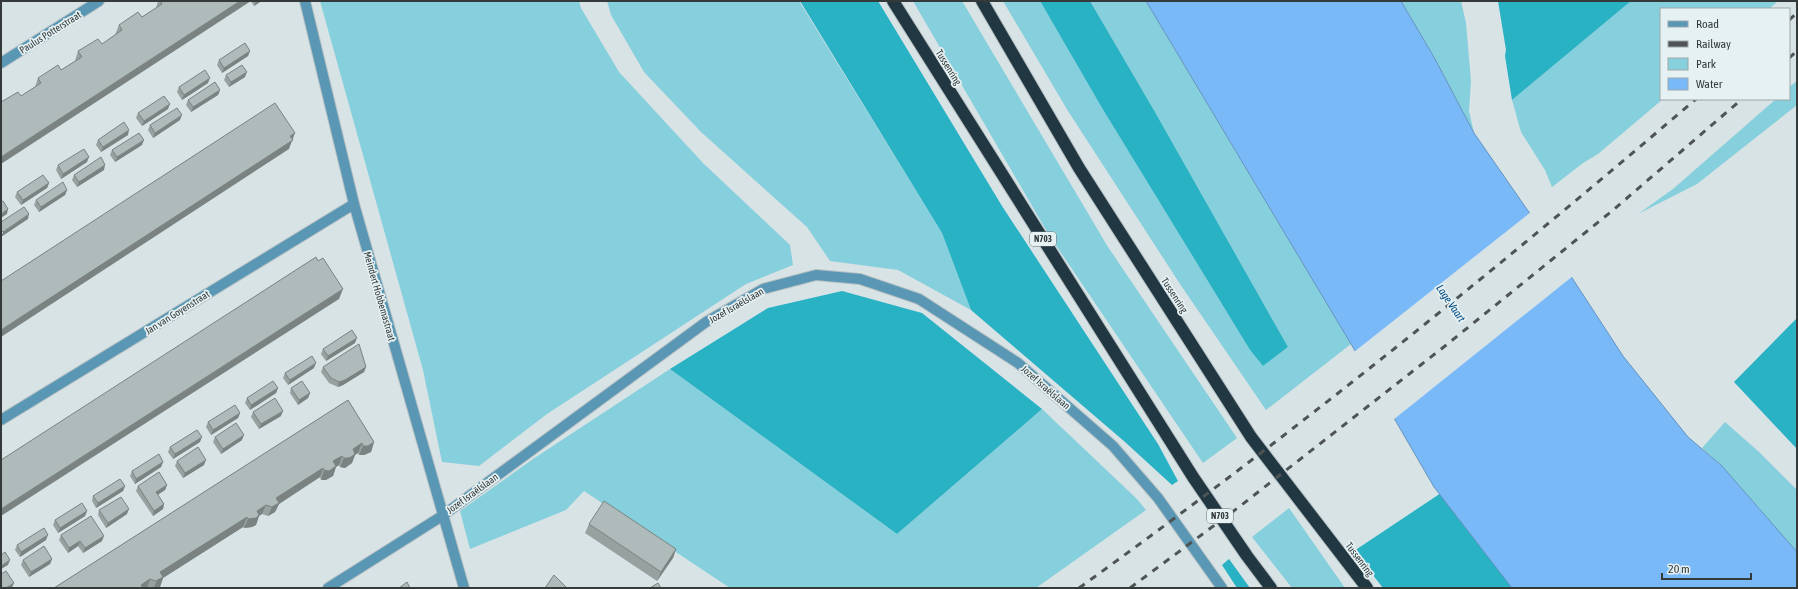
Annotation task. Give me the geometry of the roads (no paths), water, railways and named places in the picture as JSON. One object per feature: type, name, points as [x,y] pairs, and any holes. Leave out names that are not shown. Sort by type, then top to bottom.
[{"type":"highway","name":"Tussenring","points":[[893,1],[1192,477],[1271,588]]},
{"type":"highway","name":"Tussenring","points":[[982,1],[1079,168],[1251,437],[1367,588]]},
{"type":"street","name":"Paulus Potterstraat","points":[[1,63],[99,1]]},
{"type":"street","name":"Meindert Hobbemastraat","points":[[305,1],[354,204],[442,516],[464,588]]},
{"type":"street","name":"Jan van Goyenstraat","points":[[1,420],[354,204]]},
{"type":"street","name":"Jozef Israëlslaan","points":[[328,588],[442,516],[706,322],[763,289],[816,275],[860,279],[919,299],[1018,363],[1113,446],[1158,498],[1222,588]]},
{"type":"water","name":"Lage Vaart","points":[[1146,1],[1401,1],[1435,59],[1474,133],[1533,218],[1623,356],[1688,437],[1722,466],[1797,552],[1797,588],[1512,588],[1434,487],[1351,344]]},
{"type":"railway","points":[[1790,19],[1797,13]]},
{"type":"railway","points":[[1790,57],[1797,51]]},
{"type":"railway","points":[[1079,588],[1237,471],[1393,350],[1546,226],[1695,100]]},
{"type":"railway","points":[[1130,588],[1239,507],[1445,346],[1612,211],[1741,100]]}]
